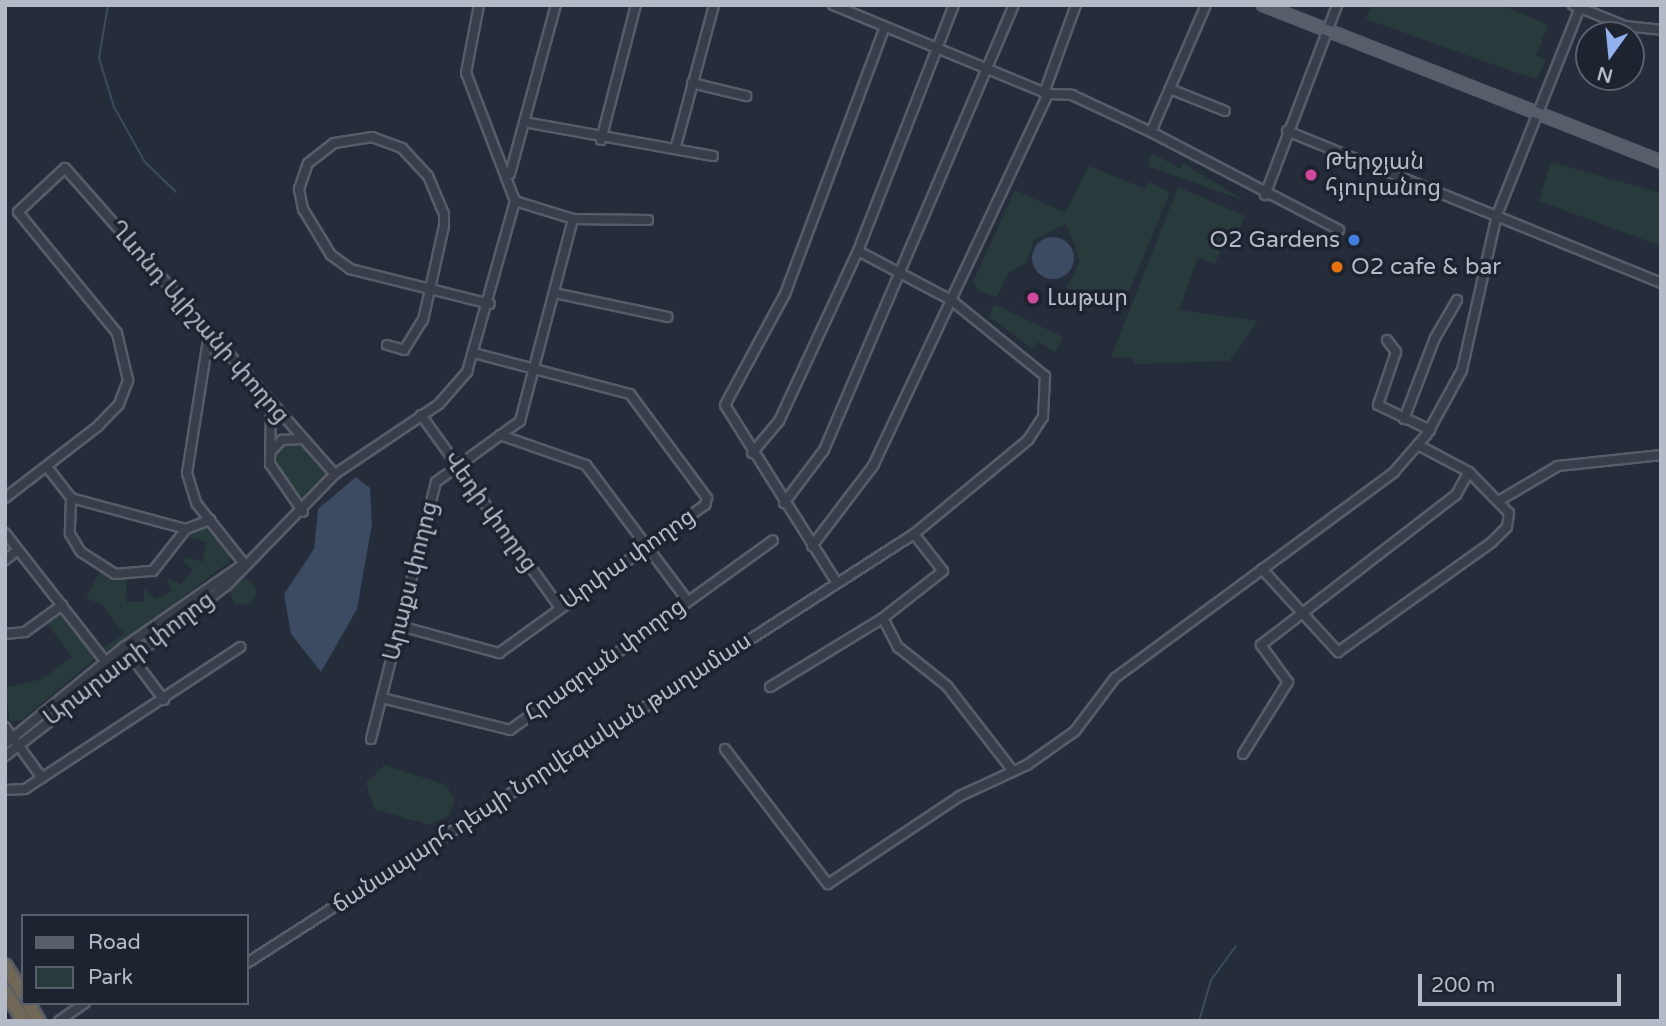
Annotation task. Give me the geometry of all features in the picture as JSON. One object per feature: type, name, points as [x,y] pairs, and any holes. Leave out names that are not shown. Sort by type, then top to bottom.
[{"type":"highway","points":[[5,965],[21,992]]},
{"type":"highway","points":[[5,991],[24,1021]]},
{"type":"highway","points":[[29,1005],[39,1021]]},
{"type":"main road","points":[[1263,5],[1661,162]]},
{"type":"street","points":[[478,5],[466,73],[510,174]]},
{"type":"street","points":[[510,174],[556,5]]},
{"type":"street","points":[[601,140],[636,5]]},
{"type":"street","points":[[676,146],[714,5]]},
{"type":"street","points":[[833,5],[884,29],[1046,93],[1072,95],[1152,132],[1265,195],[1339,230]]},
{"type":"street","points":[[752,453],[779,421],[858,251],[954,5]]},
{"type":"street","points":[[785,503],[824,450],[903,275],[1014,5]]},
{"type":"street","points":[[812,546],[873,466],[1046,93],[1076,5]]},
{"type":"street","points":[[1152,132],[1206,5]]},
{"type":"street","points":[[1265,195],[1287,131],[1338,5]]},
{"type":"street","points":[[725,749],[828,884],[960,796],[1013,771],[1075,731],[1115,678],[1394,472],[1418,446],[1430,429],[1475,331],[1497,215],[1578,6],[1625,26],[1661,30]]},
{"type":"street","points":[[838,583],[752,453],[725,405],[785,294],[884,29]]},
{"type":"street","points":[[692,83],[746,96]]},
{"type":"street","points":[[1170,89],[1225,111]]},
{"type":"street","points":[[524,122],[601,140],[676,146],[713,156]]},
{"type":"street","points":[[1287,131],[1661,283]]},
{"type":"street","points":[[387,345],[404,350],[423,320],[430,289],[444,214],[423,169],[402,148],[380,138],[347,139],[324,148],[302,172],[299,189],[323,245],[350,269],[430,289],[490,304]]},
{"type":"street","name":"Ղևոնդ Ալիշանի փողոց","points":[[47,467],[119,404],[128,380],[117,333],[18,212],[65,168],[271,405],[335,474]]},
{"type":"street","name":"Արարատի փողոց","points":[[5,744],[16,742],[127,651],[247,563],[303,512],[335,474],[455,390],[477,354],[490,304],[515,201],[510,174]]},
{"type":"street","points":[[515,201],[573,219],[648,220]]},
{"type":"street","name":"Արաքս փողոց","points":[[371,739],[436,482],[520,421],[573,219]]},
{"type":"street","name":"ճանապարհ դեպի Նորվեգական թաղամաս","points":[[248,963],[914,534],[1028,440],[1049,393],[1039,367],[951,300],[858,251]]},
{"type":"street","points":[[554,293],[668,317]]},
{"type":"street","points":[[1404,419],[1435,338],[1457,300]]},
{"type":"street","points":[[209,334],[187,473],[196,503],[247,563]]},
{"type":"street","points":[[1387,340],[1396,352],[1378,405],[1430,429]]},
{"type":"street","name":"Արփա փողոց","points":[[400,626],[499,653],[647,546],[707,498],[630,394],[477,354]]},
{"type":"street","points":[[271,405],[274,475],[303,512]]},
{"type":"street","name":"Վեդի փողոց","points":[[421,415],[560,608]]},
{"type":"street","points":[[500,435],[586,465],[687,600]]},
{"type":"street","points":[[271,451],[282,440],[302,439]]},
{"type":"street","points":[[1262,569],[1338,652],[1492,542],[1507,527],[1509,513],[1469,472],[1418,446]]},
{"type":"street","points":[[1502,499],[1558,466],[1661,455]]},
{"type":"street","points":[[5,498],[47,467],[71,498],[186,529]]},
{"type":"street","points":[[1243,754],[1288,682],[1261,645],[1456,495],[1469,472]]},
{"type":"street","points":[[71,498],[70,534],[81,552],[115,574],[153,570],[186,529],[210,520]]},
{"type":"street","points":[[5,533],[106,661]]},
{"type":"street","points":[[770,687],[883,618],[943,571],[914,534]]},
{"type":"street","name":"Հրազդան փողոց","points":[[382,698],[510,730],[773,540]]},
{"type":"street","points":[[5,560],[18,550]]},
{"type":"street","points":[[5,634],[25,632],[62,605]]},
{"type":"street","points":[[883,618],[898,647],[947,686],[1013,771]]},
{"type":"street","points":[[5,790],[25,789],[164,700],[240,647]]},
{"type":"street","points":[[127,651],[164,700]]},
{"type":"street","name":"Արարատի փողոց","points":[[5,756],[16,742],[106,661],[127,651]]},
{"type":"street","points":[[5,727],[42,778]]},
{"type":"street","points":[[59,1021],[82,1005]]},
{"type":"green space","points":[[1372,5],[1502,5],[1548,25],[1536,55],[1546,60],[1537,79],[1511,71],[1366,19]]},
{"type":"green space","points":[[1151,153],[1180,168],[1183,163],[1245,201],[1148,166]]},
{"type":"green space","points":[[1551,162],[1661,193],[1661,246],[1539,201]]},
{"type":"green space","points":[[1089,166],[1145,189],[1149,182],[1170,192],[1122,309],[1066,289],[1080,261],[1066,224],[1034,240],[1026,263],[1008,273],[997,297],[978,291],[973,282],[1015,190],[1065,213]]},
{"type":"green space","points":[[1178,187],[1245,216],[1236,239],[1223,242],[1215,264],[1198,257],[1179,310],[1258,321],[1229,361],[1135,364],[1133,358],[1111,357]]},
{"type":"green space","points":[[994,304],[1063,337],[1055,352],[1038,342],[1033,349],[989,317]]},
{"type":"green space","points":[[302,443],[328,476],[301,503],[274,461],[281,444]]},
{"type":"green space","points":[[209,524],[231,553],[229,562],[135,633],[107,651],[102,649],[124,634],[101,603],[86,599],[100,571],[127,577],[126,602],[144,602],[144,588],[156,599],[172,591],[166,578],[181,584],[193,571],[183,560],[187,557],[202,562],[207,542],[186,537]]},
{"type":"green space","points":[[243,579],[252,583],[256,592],[252,601],[243,605],[234,601],[230,592],[234,583]]},
{"type":"green space","points":[[63,610],[97,657],[22,720],[10,722],[5,688],[42,679],[72,657],[47,623]]},
{"type":"green space","points":[[385,765],[446,785],[454,800],[449,816],[429,825],[374,809],[366,783]]},
{"type":"water","points":[[1053,237],[1068,243],[1074,258],[1068,273],[1053,279],[1038,273],[1032,258],[1038,243]]},
{"type":"water","points":[[356,477],[370,488],[372,524],[357,609],[321,672],[291,634],[284,594],[314,549],[318,509]]},
{"type":"waterway","points":[[108,5],[99,58],[114,107],[145,162],[176,192]]},
{"type":"waterway","points":[[1199,1021],[1211,980],[1236,946]]},
{"type":"place","name":"Թերջյան հյուրանոց","points":[[1311,175]]},
{"type":"place","name":"O2 Gardens","points":[[1354,240]]},
{"type":"place","name":"O2 cafe & bar","points":[[1337,267]]},
{"type":"place","name":"Լաթար","points":[[1033,298]]}]
